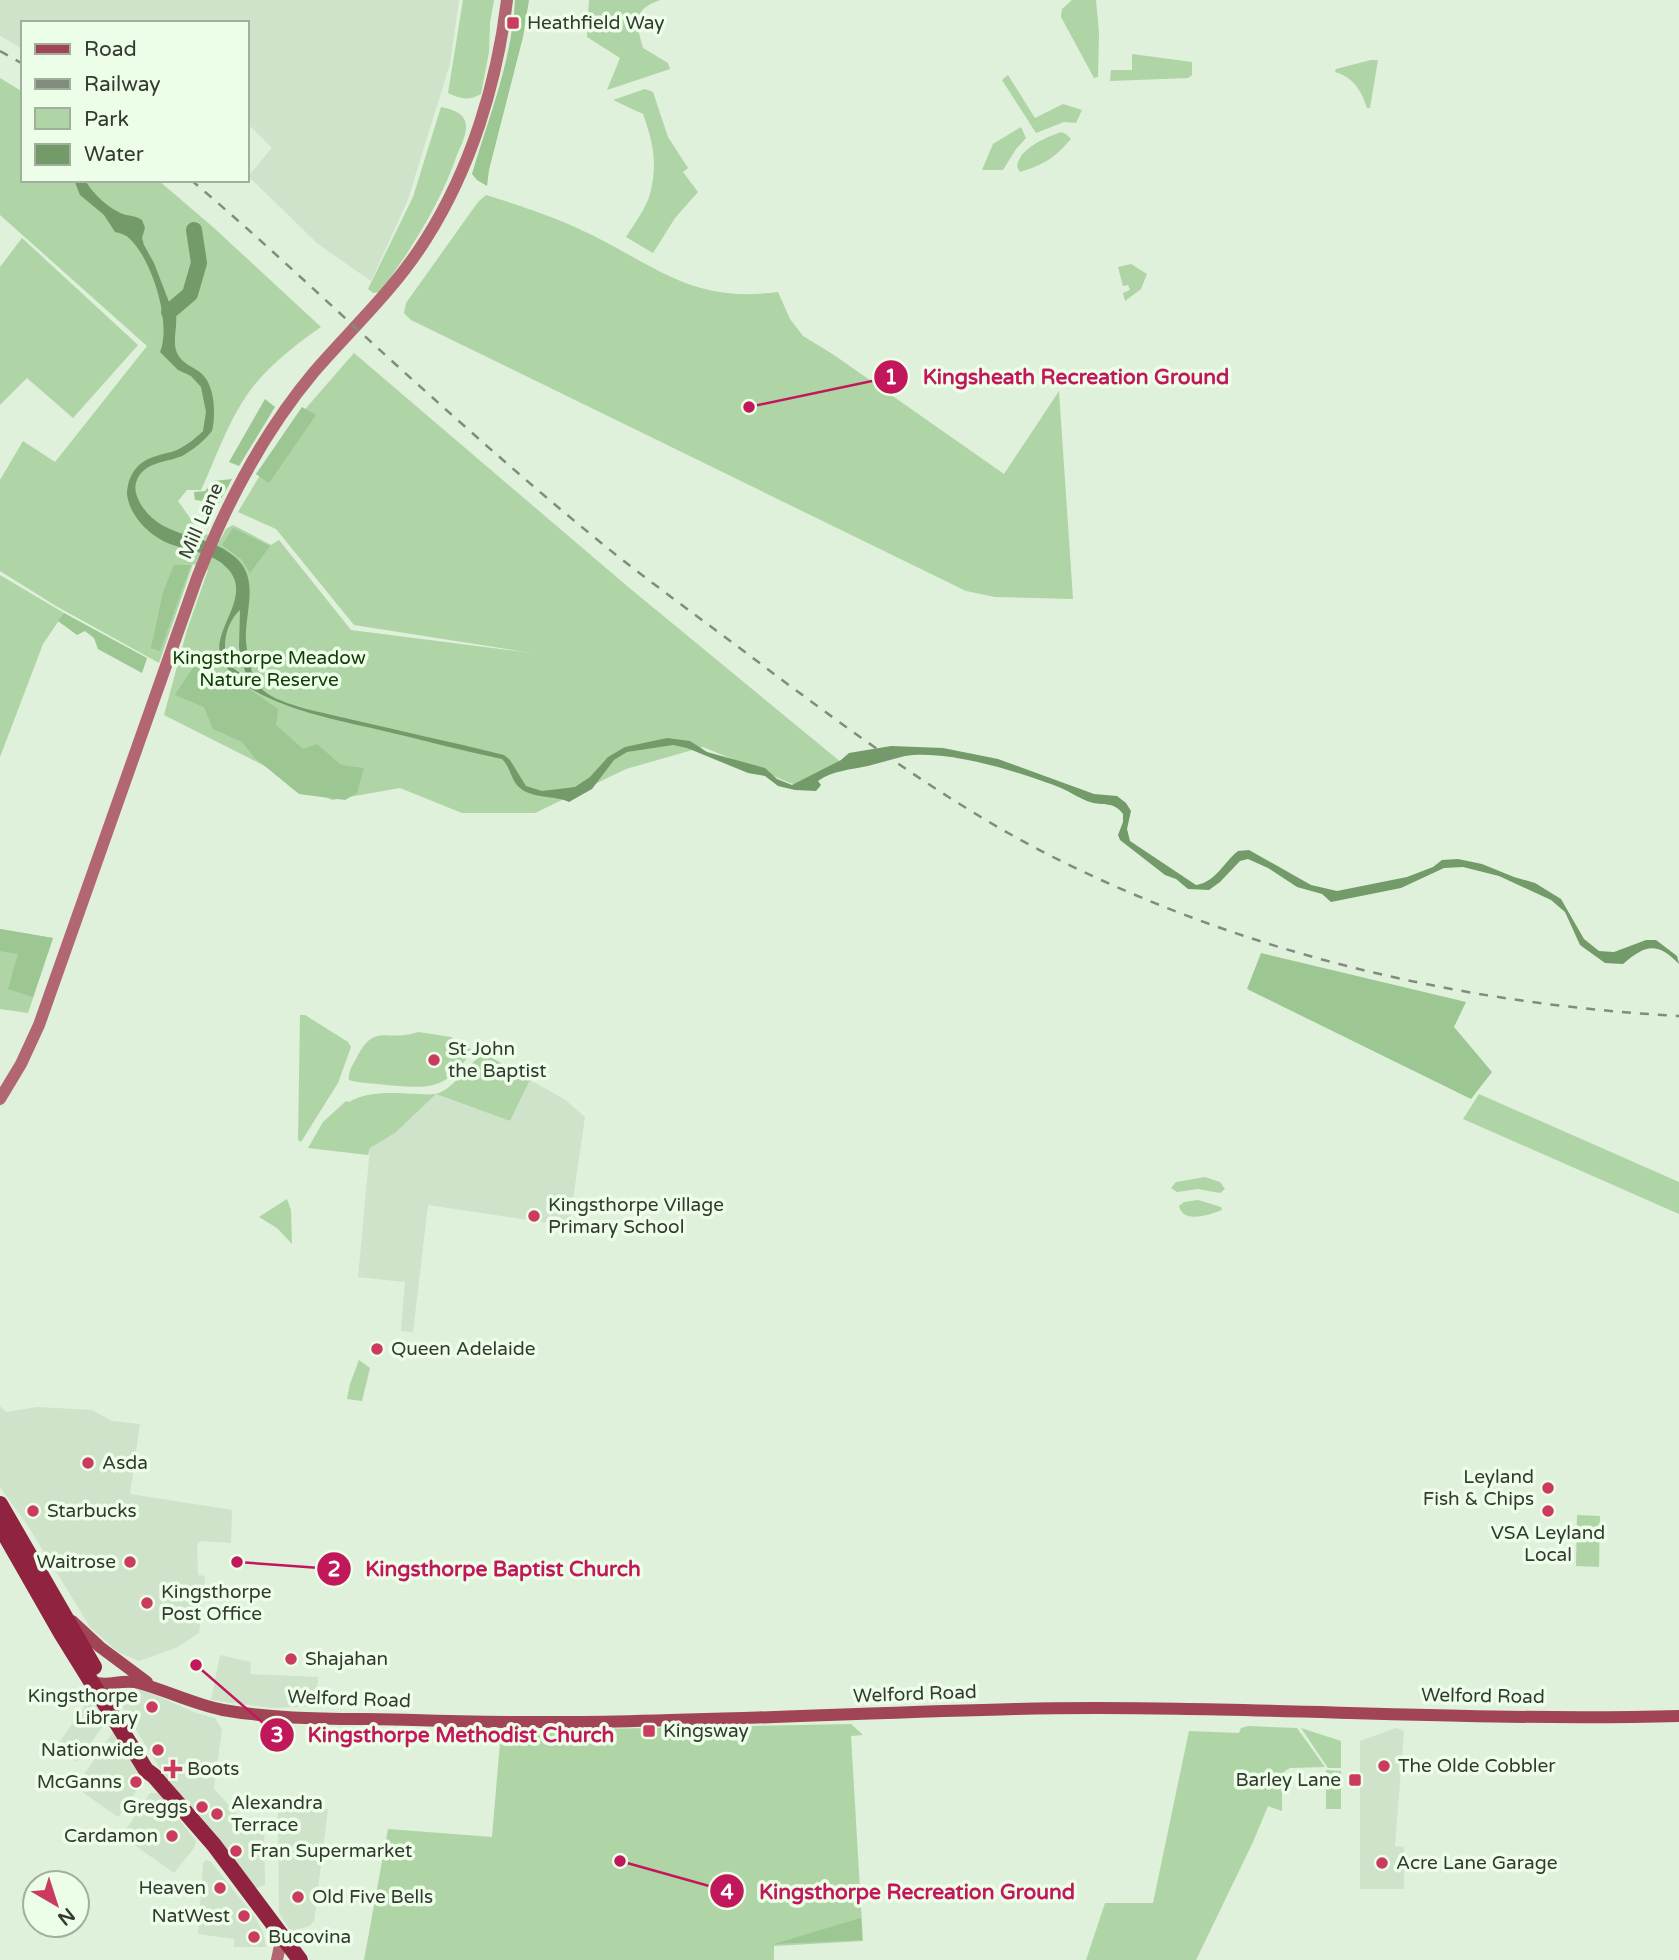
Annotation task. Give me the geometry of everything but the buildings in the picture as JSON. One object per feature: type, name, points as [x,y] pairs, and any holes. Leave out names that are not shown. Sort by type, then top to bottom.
[{"type":"highway","points":[[0,1504],[62,1610],[146,1770],[214,1844],[300,1960]]},
{"type":"highway","points":[[0,1526],[99,1684]]},
{"type":"main road","name":"Welford Road","points":[[62,1610],[100,1647],[156,1689]]},
{"type":"main road","name":"Welford Road","points":[[99,1684],[131,1681],[201,1705],[247,1714],[495,1723],[601,1723],[1087,1709],[1571,1717],[1679,1716]]},
{"type":"street","name":"Mill Lane","points":[[0,1100],[28,1050],[46,1007],[215,531],[239,482],[295,396],[373,308],[426,240],[459,178],[477,131],[491,85],[506,0]]},
{"type":"street","points":[[277,1960],[282,1936]]},
{"type":"shaded area","points":[[0,0],[459,0],[450,64],[407,202],[371,281],[318,244],[248,176],[272,148],[248,124],[248,21],[21,21],[21,48],[0,36]]},
{"type":"shaded area","points":[[515,0],[529,0],[523,37],[487,186],[472,174],[505,67]]},
{"type":"shaded area","points":[[265,399],[275,407],[239,466],[229,462]]},
{"type":"shaded area","points":[[302,407],[316,415],[269,483],[256,474]]},
{"type":"shaded area","points":[[232,479],[219,503],[195,500],[194,492],[205,491],[214,481]]},
{"type":"shaded area","points":[[233,528],[270,546],[250,573],[241,559],[222,545]]},
{"type":"shaded area","points":[[174,565],[191,565],[160,651],[151,648],[163,592]]},
{"type":"shaded area","points":[[64,613],[147,658],[142,673],[98,649],[94,638],[85,631],[77,635],[58,621]]},
{"type":"shaded area","points":[[194,666],[231,684],[239,682],[278,709],[276,725],[303,749],[317,744],[341,765],[364,768],[357,793],[345,800],[299,794],[255,758],[242,742],[213,729],[204,707],[175,695]]},
{"type":"shaded area","points":[[0,929],[53,938],[33,997],[8,989],[18,954],[0,951]]},
{"type":"shaded area","points":[[1261,953],[1466,1002],[1454,1027],[1492,1072],[1471,1099],[1247,989]]},
{"type":"shaded area","name":"Kingsthorpe Village Primary School","points":[[530,1080],[564,1099],[585,1117],[569,1226],[428,1205],[413,1332],[401,1331],[405,1282],[358,1277],[370,1148],[395,1133],[436,1094],[510,1121]]},
{"type":"shaded area","points":[[0,1406],[6,1412],[37,1407],[92,1410],[112,1421],[140,1424],[130,1494],[232,1510],[231,1543],[201,1541],[197,1544],[198,1575],[205,1576],[199,1633],[176,1648],[139,1661],[118,1652],[90,1627],[28,1526],[0,1487]]},
{"type":"shaded area","points":[[220,1655],[251,1662],[250,1674],[318,1677],[316,1706],[272,1708],[211,1700]]},
{"type":"shaded area","points":[[137,1687],[196,1713],[215,1718],[222,1729],[214,1789],[246,1824],[264,1824],[265,1885],[254,1889],[159,1767],[123,1709],[123,1696]]},
{"type":"shaded area","points":[[91,1697],[106,1722],[77,1762],[56,1747]]},
{"type":"shaded area","points":[[1396,1728],[1404,1731],[1395,1846],[1404,1847],[1404,1889],[1360,1889],[1360,1741]]},
{"type":"shaded area","points":[[114,1731],[146,1777],[118,1817],[75,1787]]},
{"type":"shaded area","points":[[150,1793],[158,1793],[196,1841],[194,1848],[174,1873],[122,1836]]},
{"type":"shaded area","points":[[328,1809],[314,1921],[309,1926],[296,1930],[293,1935],[279,1913],[278,1810]]},
{"type":"shaded area","points":[[206,1860],[211,1862],[255,1917],[263,1932],[266,1947],[234,1947],[234,1939],[198,1934],[203,1863]]},
{"type":"shaded area","points":[[861,1918],[862,1940],[774,1944]]},
{"type":"green space","points":[[463,0],[494,0],[489,52],[481,94],[468,98],[448,93]]},
{"type":"green space","points":[[589,0],[660,0],[640,13],[639,31],[643,48],[668,63],[670,69],[607,90],[620,58],[587,37]]},
{"type":"green space","points":[[1072,0],[1096,0],[1099,33],[1098,77],[1094,78],[1061,17],[1062,9]]},
{"type":"green space","points":[[1132,54],[1192,62],[1192,75],[1188,78],[1110,81],[1111,70],[1132,70]]},
{"type":"green space","points":[[1378,60],[1370,108],[1367,108],[1356,86],[1347,77],[1335,72],[1336,69]]},
{"type":"green space","points":[[1008,75],[1035,118],[1063,104],[1082,110],[1076,123],[1064,122],[1036,133],[1002,80]]},
{"type":"green space","name":"Kingsthorpe Meadow Nature Reserve","points":[[0,78],[21,91],[21,182],[160,182],[321,327],[282,356],[256,382],[235,415],[201,490],[187,490],[178,501],[200,532],[220,540],[226,529],[233,525],[271,545],[279,540],[351,630],[532,653],[354,625],[276,529],[238,512],[287,430],[354,353],[627,586],[842,763],[795,785],[703,747],[626,769],[535,813],[462,813],[400,788],[332,800],[164,715],[187,630],[208,570],[193,564],[159,663],[56,606],[0,571],[0,480],[23,441],[55,462],[147,346],[0,215]]},
{"type":"green space","points":[[645,89],[653,92],[668,137],[688,168],[683,172],[698,192],[675,218],[653,253],[626,237],[643,211],[650,194],[654,163],[649,134],[643,114],[613,100]]},
{"type":"green space","points":[[441,107],[457,112],[464,119],[466,127],[463,142],[424,226],[380,292],[373,293],[368,289],[413,197]]},
{"type":"green space","points":[[1021,127],[1026,138],[1003,170],[982,170],[993,144]]},
{"type":"green space","points":[[1061,132],[1071,139],[1048,160],[1020,172],[1017,167],[1022,154]]},
{"type":"green space","points":[[486,195],[566,223],[659,271],[701,288],[723,293],[778,292],[790,319],[803,336],[1004,474],[1059,391],[1073,599],[995,597],[966,591],[411,320],[404,313],[406,303],[478,202]]},
{"type":"green space","points":[[22,238],[138,345],[73,418],[27,378],[0,405],[0,267]]},
{"type":"green space","points":[[1131,264],[1147,274],[1141,289],[1125,301],[1123,293],[1130,290],[1128,285],[1123,286],[1118,267]]},
{"type":"green space","points":[[0,575],[64,613],[43,644],[0,757]]},
{"type":"green space","points":[[0,929],[53,938],[28,1013],[0,1009]]},
{"type":"green space","points":[[300,1015],[305,1015],[348,1042],[351,1047],[338,1083],[301,1142],[298,1140]]},
{"type":"green space","points":[[418,1032],[451,1037],[472,1050],[454,1073],[437,1084],[415,1087],[349,1080],[352,1067],[369,1040],[382,1035]]},
{"type":"green space","points":[[487,1055],[530,1080],[510,1121],[436,1094],[395,1133],[370,1148],[368,1155],[308,1148],[323,1122],[346,1101],[382,1093],[435,1094],[450,1086],[474,1061]]},
{"type":"green space","points":[[1479,1094],[1679,1182],[1679,1214],[1463,1119]]},
{"type":"green space","points":[[1205,1177],[1220,1182],[1225,1189],[1220,1193],[1198,1189],[1177,1192],[1171,1188],[1176,1182]]},
{"type":"green space","points":[[287,1199],[291,1210],[292,1244],[277,1228],[259,1217]]},
{"type":"green space","points":[[1198,1200],[1221,1207],[1222,1210],[1197,1217],[1181,1212],[1179,1206],[1184,1202]]},
{"type":"green space","points":[[359,1360],[370,1368],[362,1401],[347,1399]]},
{"type":"green space","points":[[1577,1515],[1600,1516],[1599,1567],[1576,1566]]},
{"type":"green space","points":[[851,1724],[863,1735],[851,1736],[863,1941],[774,1946],[774,1960],[364,1960],[388,1829],[492,1837],[501,1731]]},
{"type":"green space","points":[[1241,1728],[1297,1728],[1325,1767],[1290,1768],[1285,1771],[1282,1779],[1282,1811],[1268,1806],[1196,1960],[1086,1960],[1105,1903],[1153,1903],[1189,1731],[1239,1733]]},
{"type":"green space","points":[[1301,1728],[1341,1741],[1341,1768],[1328,1768]]},
{"type":"green space","points":[[1326,1770],[1341,1771],[1341,1809],[1326,1809]]},
{"type":"water","points":[[75,182],[86,182],[108,205],[120,213],[142,220],[145,228],[142,238],[144,245],[176,312],[177,353],[185,363],[206,379],[212,393],[214,409],[212,431],[184,455],[144,470],[136,483],[137,496],[149,515],[160,524],[223,549],[243,566],[249,586],[246,642],[253,675],[264,691],[282,701],[504,755],[526,786],[542,791],[575,787],[590,777],[608,757],[625,747],[667,738],[690,741],[707,752],[765,768],[777,779],[792,785],[841,760],[849,753],[891,746],[943,748],[998,759],[1094,794],[1117,796],[1131,811],[1127,829],[1130,841],[1196,885],[1214,876],[1238,851],[1249,850],[1311,885],[1337,891],[1407,877],[1433,867],[1442,860],[1458,859],[1482,864],[1535,883],[1561,899],[1584,939],[1599,951],[1614,952],[1646,940],[1656,940],[1677,956],[1679,964],[1664,952],[1651,948],[1638,953],[1623,964],[1605,963],[1580,945],[1565,912],[1551,900],[1499,876],[1463,867],[1444,868],[1401,888],[1331,902],[1322,894],[1297,887],[1268,868],[1248,859],[1240,861],[1209,890],[1188,889],[1120,840],[1118,835],[1123,814],[1116,807],[1086,801],[1061,788],[1025,775],[962,759],[905,756],[830,775],[818,781],[821,785],[816,791],[795,790],[778,786],[765,776],[748,773],[673,745],[627,752],[614,760],[592,789],[569,802],[525,791],[517,785],[502,759],[319,716],[272,699],[251,689],[234,676],[222,660],[219,649],[221,638],[236,592],[235,580],[228,569],[216,559],[170,544],[156,536],[136,518],[129,502],[128,486],[136,468],[148,459],[177,450],[194,439],[203,431],[206,412],[201,387],[160,352],[163,340],[162,309],[146,261],[130,239],[115,232],[104,215],[80,195]],"holes":[[[240,610],[239,648],[246,675],[236,671],[230,664],[225,646],[229,626]]]},
{"type":"waterway","points":[[169,312],[190,294],[199,263],[194,230]]},
{"type":"railway","points":[[0,51],[21,63]]},
{"type":"railway","points":[[193,182],[479,439],[620,558],[875,748],[980,817],[1053,857],[1127,891],[1203,922],[1280,947],[1358,969],[1517,1000],[1679,1016]]},
{"type":"place","name":"Heathfield Way","points":[[513,23]]},
{"type":"place","name":"Kingsheath Recreation Ground","points":[[749,407]]},
{"type":"place","name":"St John the Baptist","points":[[434,1060]]},
{"type":"place","name":"Kingsthorpe Village Primary School","points":[[534,1216]]},
{"type":"place","name":"Queen Adelaide","points":[[377,1349]]},
{"type":"place","name":"Asda","points":[[88,1463]]},
{"type":"place","name":"Leyland Fish & Chips","points":[[1548,1488]]},
{"type":"place","name":"Starbucks","points":[[33,1511]]},
{"type":"place","name":"VSA Leyland Local","points":[[1548,1511]]},
{"type":"place","name":"Waitrose","points":[[130,1562]]},
{"type":"place","name":"Kingsthorpe Baptist Church","points":[[237,1562]]},
{"type":"place","name":"Kingsthorpe Post Office","points":[[147,1603]]},
{"type":"place","name":"Shajahan","points":[[291,1659]]},
{"type":"place","name":"Kingsthorpe Methodist Church","points":[[196,1665]]},
{"type":"place","name":"Kingsthorpe Library","points":[[152,1707]]},
{"type":"place","name":"Kingsway","points":[[649,1731]]},
{"type":"place","name":"Nationwide","points":[[158,1750]]},
{"type":"place","name":"The Olde Cobbler","points":[[1384,1766]]},
{"type":"place","name":"Boots","points":[[173,1769]]},
{"type":"place","name":"Barley Lane","points":[[1355,1780]]},
{"type":"place","name":"McGanns","points":[[136,1782]]},
{"type":"place","name":"Greggs","points":[[202,1807]]},
{"type":"place","name":"Alexandra Terrace","points":[[217,1814]]},
{"type":"place","name":"Cardamon","points":[[172,1836]]},
{"type":"place","name":"Fran Supermarket","points":[[236,1851]]},
{"type":"place","name":"Kingsthorpe Recreation Ground","points":[[620,1861]]},
{"type":"place","name":"Acre Lane Garage","points":[[1382,1863]]},
{"type":"place","name":"Heaven","points":[[220,1888]]},
{"type":"place","name":"Old Five Bells","points":[[298,1897]]},
{"type":"place","name":"NatWest","points":[[244,1916]]},
{"type":"place","name":"Bucovina","points":[[254,1937]]}]
